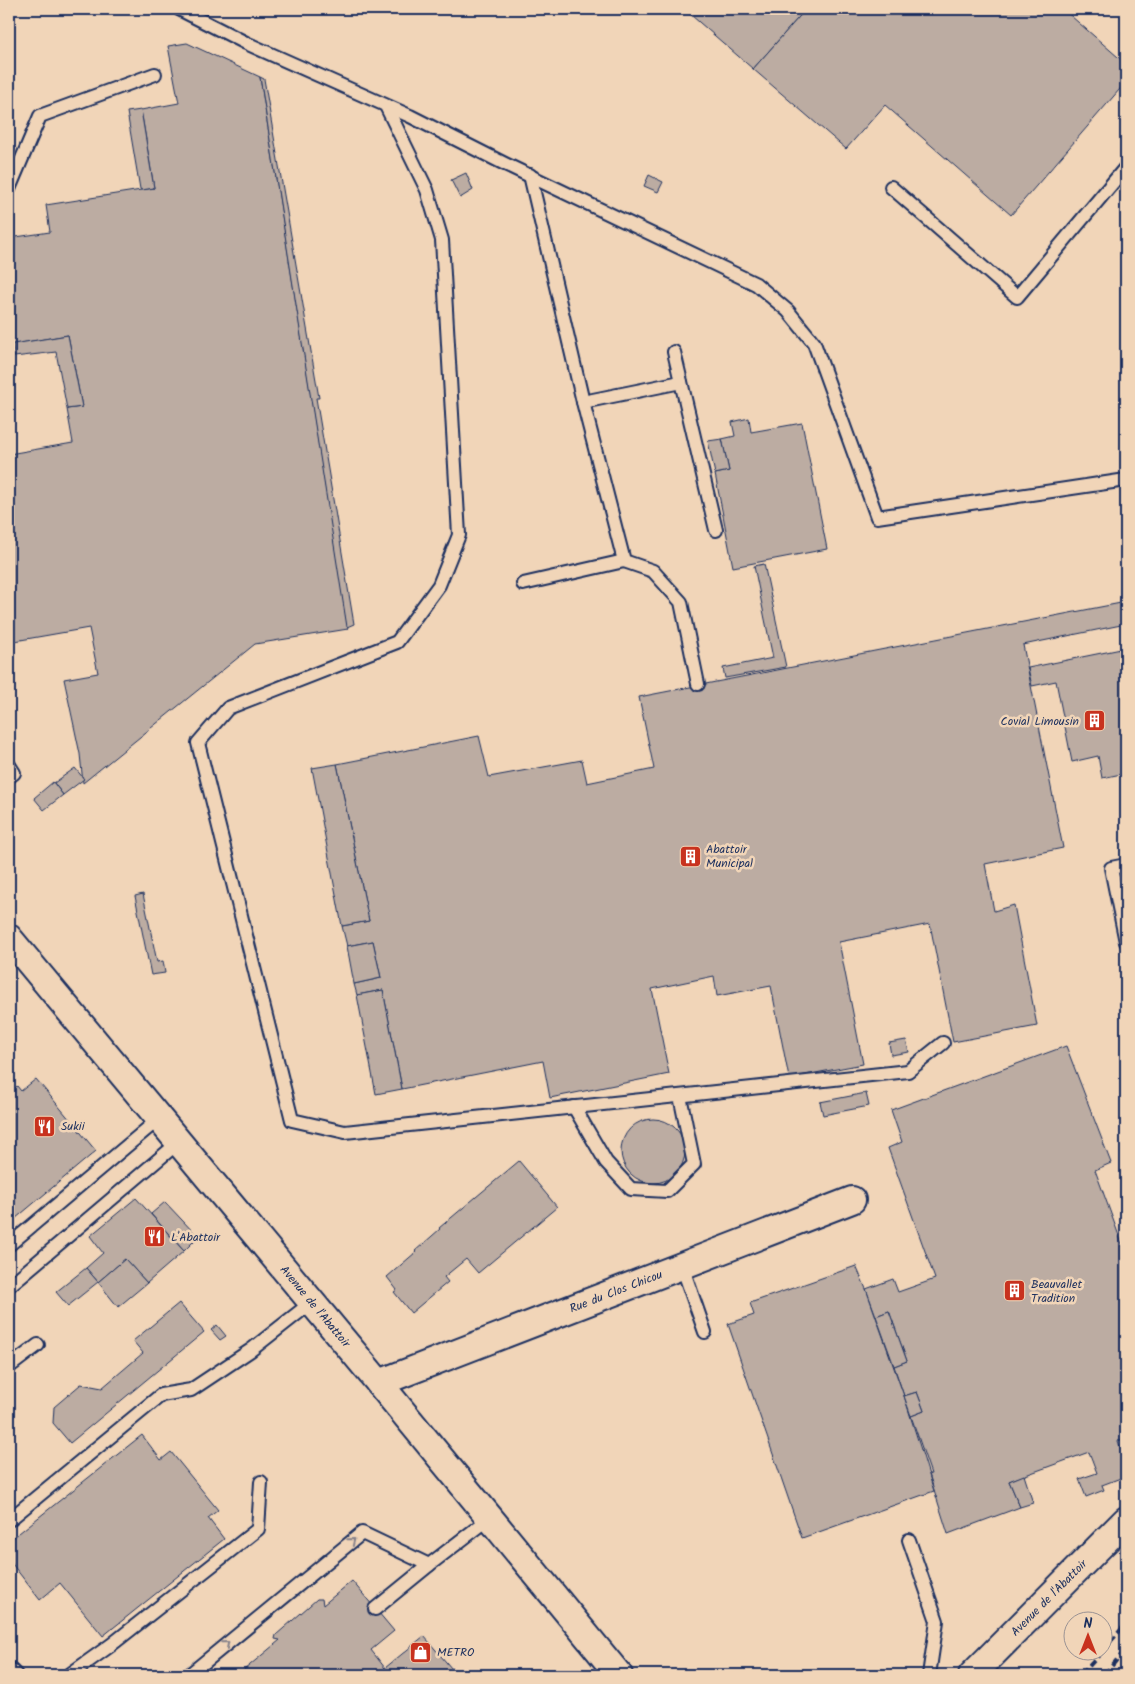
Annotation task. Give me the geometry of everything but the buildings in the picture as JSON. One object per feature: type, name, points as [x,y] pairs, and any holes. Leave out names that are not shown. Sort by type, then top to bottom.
[{"type":"street","name":"Avenue de l'Abattoir","points":[[9,938],[380,1383],[620,1675]]},
{"type":"street","name":"Rue du Clos Chicou","points":[[380,1383],[852,1200]]},
{"type":"street","name":"Avenue de l'Abattoir","points":[[972,1675],[1126,1520]]},
{"type":"lane","points":[[179,9],[246,43],[410,116],[505,164],[756,284],[788,311],[814,343],[877,517],[1126,480]]},
{"type":"lane","points":[[9,189],[40,116],[155,74]]},
{"type":"lane","points":[[386,106],[427,190],[442,240],[459,534],[439,586],[397,642],[228,708],[198,743],[292,1120],[345,1132],[908,1071],[943,1043]]},
{"type":"lane","points":[[891,187],[1017,297],[1126,167]]},
{"type":"lane","points":[[530,175],[624,560]]},
{"type":"lane","points":[[674,352],[716,530]]},
{"type":"lane","points":[[584,402],[681,382]]},
{"type":"lane","points":[[523,584],[624,560],[653,571],[681,602],[698,684]]},
{"type":"lane","points":[[9,765],[14,773],[9,777]]},
{"type":"lane","points":[[1126,865],[1111,868],[1126,942]]},
{"type":"lane","points":[[574,1107],[606,1162],[631,1189],[667,1191],[694,1164],[680,1096]]},
{"type":"lane","points":[[9,1245],[160,1118]]},
{"type":"lane","points":[[9,1286],[179,1142]]},
{"type":"lane","points":[[682,1266],[705,1332]]},
{"type":"lane","points":[[9,1520],[161,1395],[191,1390],[251,1350],[312,1302]]},
{"type":"lane","points":[[9,1368],[38,1345]]},
{"type":"lane","points":[[69,1675],[111,1645],[258,1529],[261,1482]]},
{"type":"lane","points":[[375,1609],[490,1518]]},
{"type":"lane","points":[[189,1675],[362,1533],[429,1565]]},
{"type":"lane","points":[[909,1540],[937,1621],[928,1675]]},
{"type":"lane","points":[[9,1668],[16,1675]]},
{"type":"railway","points":[[1112,1640],[1126,1624]]},
{"type":"railway","points":[[1104,1675],[1126,1649]]},
{"type":"railway","points":[[1081,1675],[1093,1662]]},
{"type":"place","name":"Covial Limousin","points":[[1095,721]]},
{"type":"place","name":"Abattoir Municipal","points":[[690,856]]},
{"type":"place","name":"Sukii","points":[[45,1126]]},
{"type":"place","name":"L'Abattoir","points":[[155,1237]]},
{"type":"place","name":"Beauvallet Tradition","points":[[1015,1291]]},
{"type":"place","name":"METRO","points":[[421,1652]]}]
